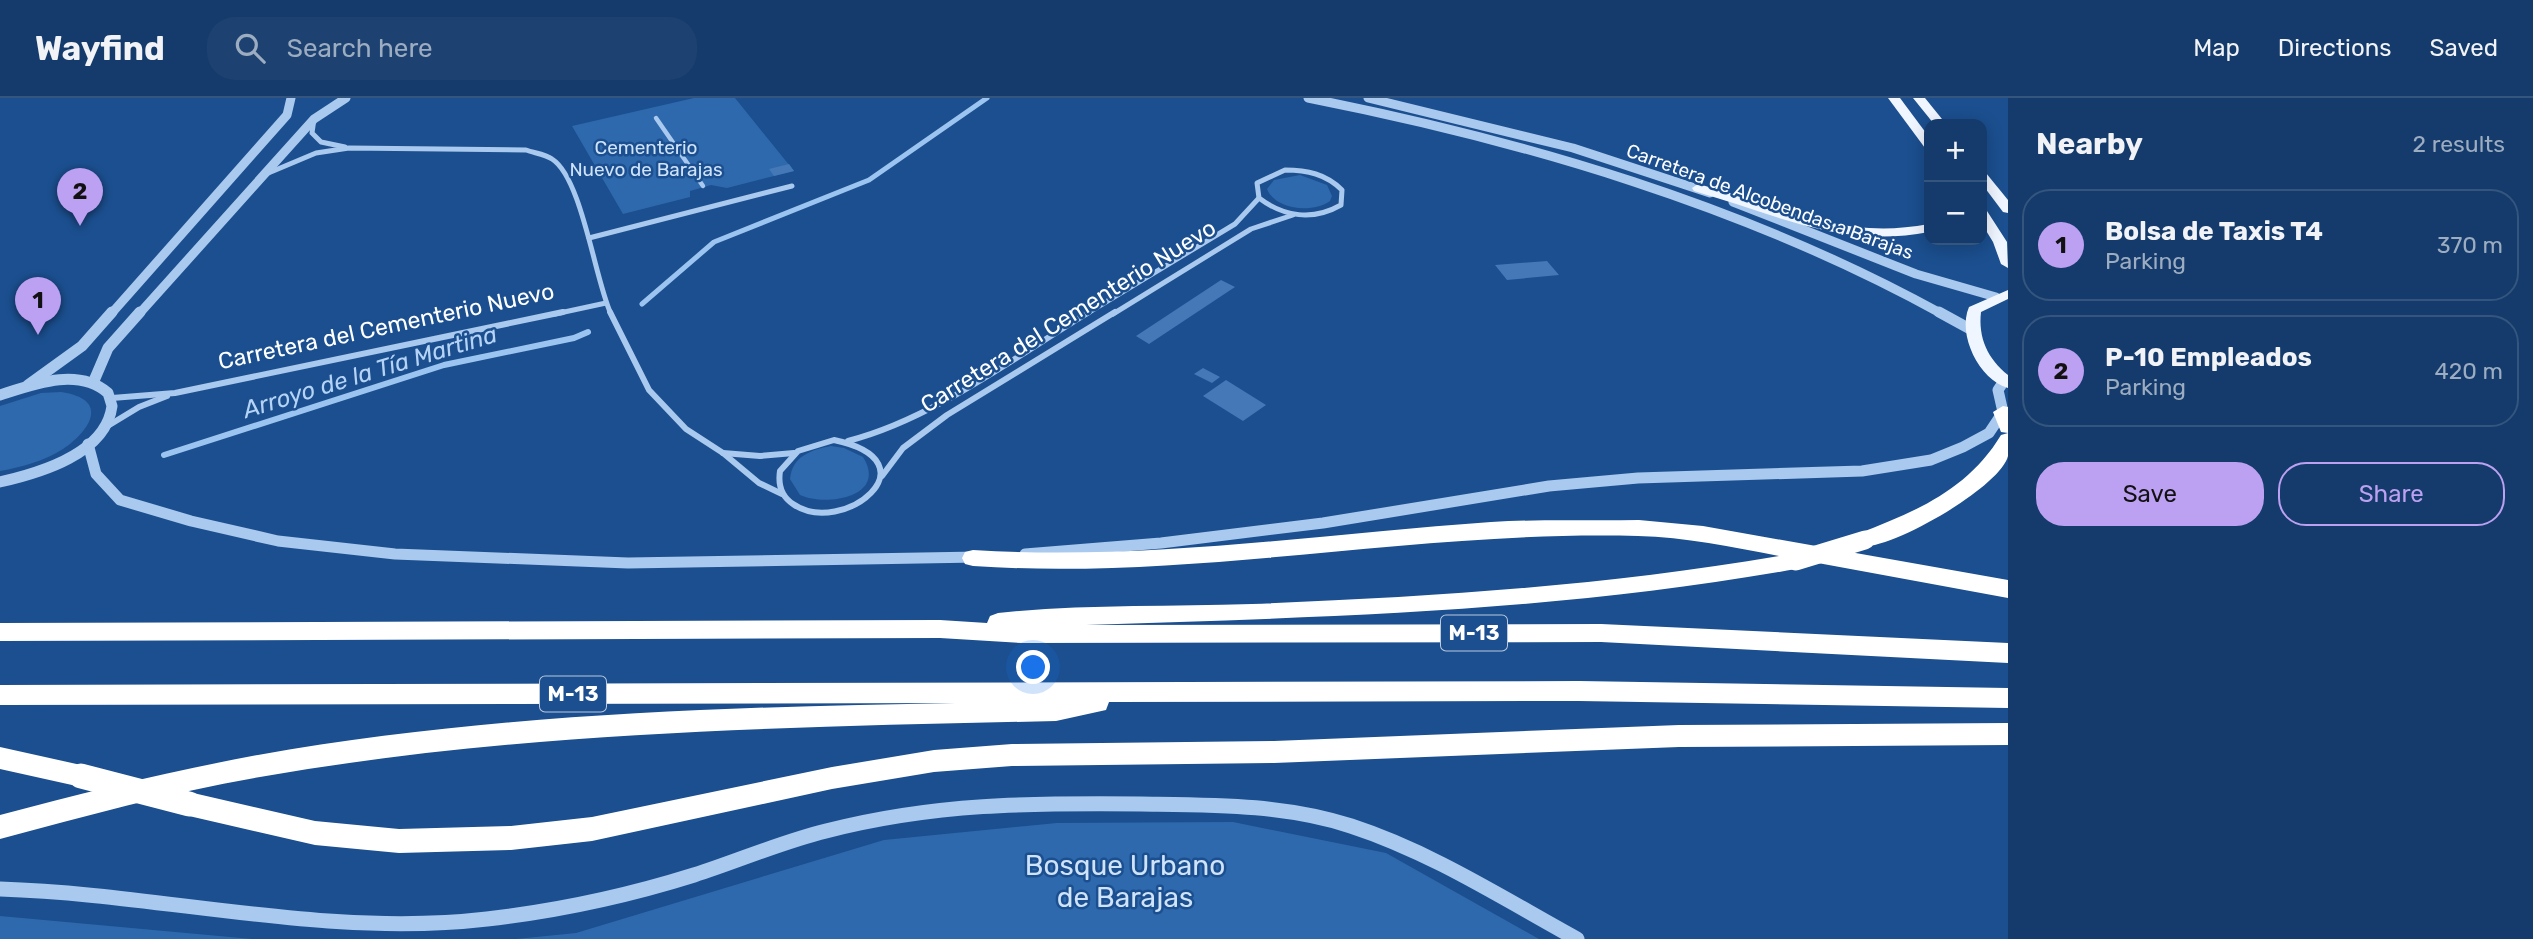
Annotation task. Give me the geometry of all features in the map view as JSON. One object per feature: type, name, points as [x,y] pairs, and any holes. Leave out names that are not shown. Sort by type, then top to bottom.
[{"type":"highway","points":[[940,629],[1024,619],[1244,613],[1628,588],[1720,576],[1796,561],[1865,540],[1934,513],[1980,478],[2008,440]]},
{"type":"highway","points":[[972,558],[1034,562],[1331,546],[1492,530],[1639,528],[1703,534],[2008,589]]},
{"type":"highway","name":"M-13","points":[[0,632],[940,629],[1023,634],[1601,633],[2008,653]]},
{"type":"highway","name":"M-13","points":[[0,695],[1593,691],[2008,698]]},
{"type":"highway","points":[[0,827],[63,808],[201,779],[279,764],[449,740],[611,725],[774,717],[1056,711],[1146,694]]},
{"type":"highway","points":[[0,758],[315,833],[399,841],[510,838],[592,829],[832,778],[908,765],[1012,755],[1287,752],[1679,736],[2008,734]]},
{"type":"main road","points":[[1894,98],[1924,143]]},
{"type":"main road","points":[[1919,98],[1936,119]]},
{"type":"main road","points":[[1987,182],[2008,209]]},
{"type":"main road","points":[[1698,188],[1735,197],[1805,222],[1847,232],[1885,235],[1924,229]]},
{"type":"main road","points":[[1987,222],[2000,242],[2008,264]]},
{"type":"main road","points":[[2002,296],[1974,310],[1970,329],[1979,352],[2006,382]]},
{"type":"street","points":[[28,385],[82,346],[287,115],[291,98]]},
{"type":"street","points":[[93,383],[108,348],[314,118],[346,98]]},
{"type":"street","name":"Carretera de Alcobendas a Barajas","points":[[1308,98],[1451,128],[1569,162],[1685,201],[1863,273],[1970,329]]},
{"type":"street","name":"Carretera de Alcobendas a Barajas","points":[[1368,98],[1573,148],[1698,188],[1916,274],[2002,296]]},
{"type":"street","points":[[314,118],[312,133],[321,142],[349,148]]},
{"type":"street","points":[[656,118],[704,186]]},
{"type":"street","points":[[262,176],[296,159],[349,148],[526,150],[552,159],[565,174],[589,238],[606,303],[649,390],[687,429],[723,453],[729,461],[759,483],[782,494]]},
{"type":"street","name":"Carretera del Cementerio Nuevo","points":[[848,441],[879,433],[918,415],[1235,224],[1259,198],[1257,183],[1273,173],[1285,170],[1325,177],[1342,190],[1341,205],[1333,211],[1293,215],[1251,229],[947,415],[902,448],[882,476]]},
{"type":"street","points":[[589,238],[792,187]]},
{"type":"street","points":[[1259,198],[1279,211],[1293,215]]},
{"type":"street","name":"Carretera del Cementerio Nuevo","points":[[112,398],[174,393],[606,303]]},
{"type":"street","points":[[0,395],[28,385],[64,379],[93,383],[105,389],[112,398],[110,417],[88,444],[56,464],[0,489]]},
{"type":"street","points":[[88,444],[96,474],[120,500],[191,521],[278,541],[395,554],[628,563],[972,558],[1161,543],[1269,530],[1549,486],[1638,478],[1862,471],[1931,460],[1963,447],[2006,420],[1998,390],[2006,382]]},
{"type":"street","name":"Carretera del Cementerio Nuevo","points":[[103,428],[139,407],[174,393]]},
{"type":"street","points":[[723,453],[760,456],[794,453],[819,442],[848,441],[874,454],[880,464],[882,476],[877,490],[868,499],[837,512],[804,510],[790,504],[778,483],[779,471],[794,453]]},
{"type":"street","points":[[0,482],[19,479]]},
{"type":"street","points":[[0,889],[61,889],[354,925],[460,922],[534,913],[607,897],[691,876],[822,832],[925,810],[1004,802],[1215,805],[1321,817],[1376,837],[1430,859],[1577,939]]},
{"type":"green space","name":"Cementerio Nuevo de Barajas","points":[[694,98],[735,98],[794,171],[727,188],[711,185],[690,191],[690,197],[623,214],[572,126]]},
{"type":"green space","points":[[1300,175],[1327,185],[1332,196],[1330,201],[1314,207],[1296,208],[1278,202],[1267,189],[1274,180]]},
{"type":"green space","points":[[61,392],[86,401],[90,408],[91,416],[82,433],[63,449],[48,457],[0,471],[0,406],[41,393]]},
{"type":"green space","points":[[831,446],[844,448],[863,457],[869,471],[867,482],[851,496],[838,499],[824,500],[800,495],[790,479],[794,465],[804,455]]},
{"type":"green space","name":"Bosque Urbano de Barajas","points":[[1233,822],[1386,853],[1539,939],[516,939],[576,933],[884,840],[1057,823]]},
{"type":"green space","points":[[0,916],[252,939],[0,939]]},
{"type":"building","points":[[789,164],[794,171],[774,176],[769,169]]},
{"type":"building","points":[[1547,261],[1559,275],[1507,280],[1495,265]]},
{"type":"building","points":[[1221,280],[1235,287],[1149,344],[1136,336]]},
{"type":"building","points":[[1203,368],[1220,377],[1212,383],[1194,374]]},
{"type":"building","points":[[1226,380],[1266,405],[1243,421],[1203,396]]},
{"type":"waterway","name":"Arroyo de la Tía Martina","points":[[642,304],[714,242],[869,180],[987,98]]},
{"type":"waterway","name":"Arroyo de la Tía Martina","points":[[164,455],[444,365],[574,338],[588,332]]},
{"type":"place","name":"P-10 Empleados","points":[[80,226]]},
{"type":"place","name":"Bolsa de Taxis T4","points":[[38,335]]}]
